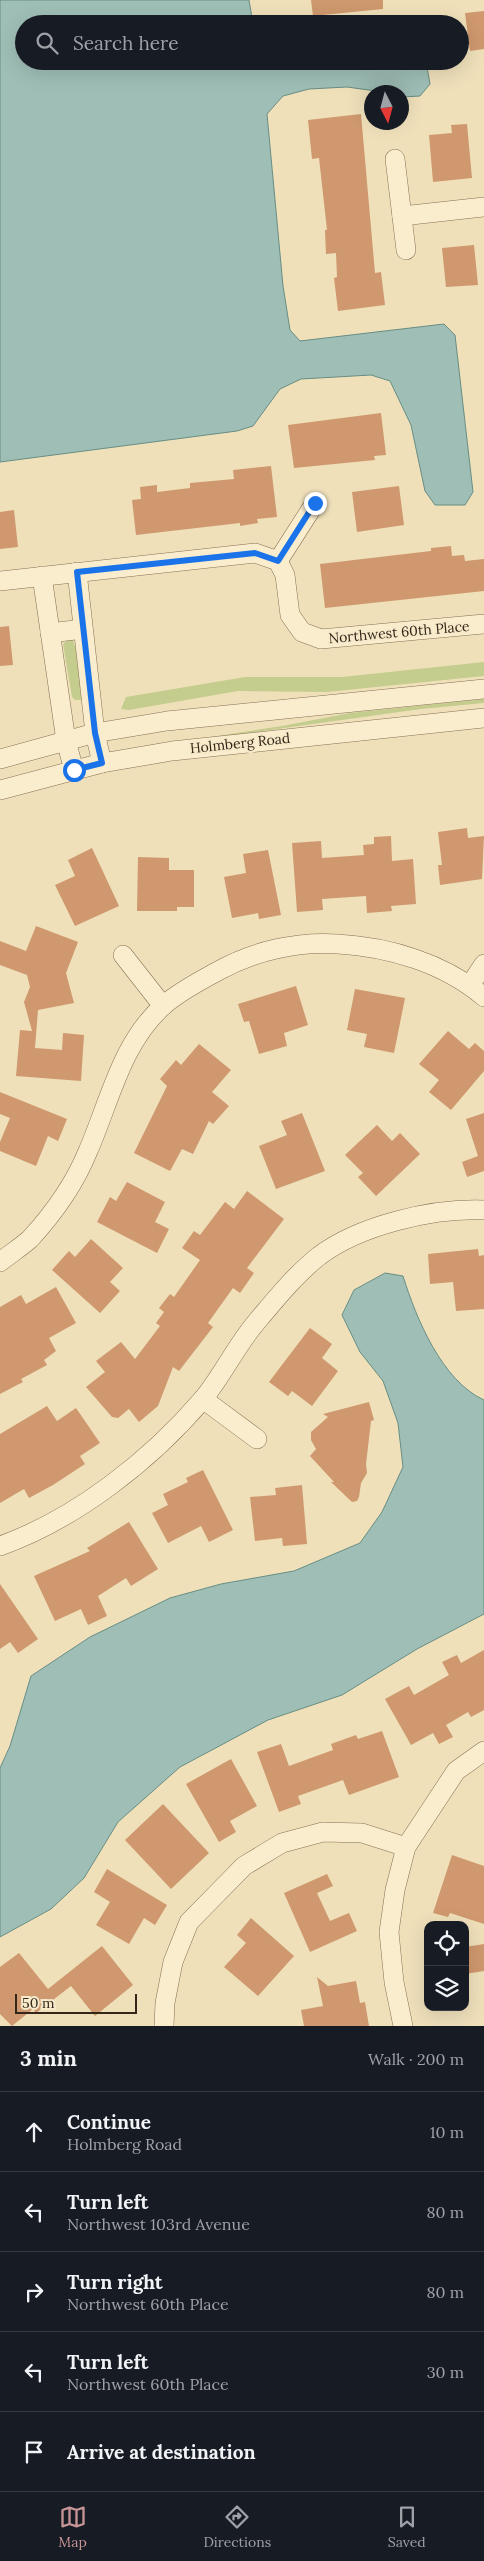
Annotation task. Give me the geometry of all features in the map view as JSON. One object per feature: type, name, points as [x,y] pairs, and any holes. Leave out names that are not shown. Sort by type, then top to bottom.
[{"type":"street","points":[[395,159],[406,250]]},
{"type":"street","points":[[402,216],[484,208]]},
{"type":"street","points":[[0,581],[255,553],[278,561],[315,503]]},
{"type":"street","name":"Northwest 60th Place","points":[[278,561],[285,575],[290,615],[302,632],[321,639],[484,624]]},
{"type":"street","points":[[77,572],[95,733],[102,763]]},
{"type":"street","points":[[42,576],[66,741],[74,770]]},
{"type":"street","points":[[50,632],[84,629]]},
{"type":"street","name":"Holmberg Road","points":[[0,759],[95,733],[167,721],[484,689]]},
{"type":"street","name":"Holmberg Road","points":[[0,790],[102,763],[172,750],[484,718]]},
{"type":"street","points":[[0,1262],[29,1240],[60,1201],[88,1152],[116,1076],[140,1034],[164,1006],[192,986],[235,962],[278,948],[325,943],[371,946],[420,961],[477,991],[484,964]]},
{"type":"street","points":[[123,955],[164,1006]]},
{"type":"street","points":[[0,1546],[80,1508],[134,1468],[203,1399],[254,1326],[286,1288],[320,1256],[358,1234],[417,1216],[484,1210]]},
{"type":"street","points":[[203,1399],[258,1439]]},
{"type":"street","points":[[403,2026],[394,1982],[389,1932],[395,1890],[406,1847],[456,1772],[484,1751]]},
{"type":"street","points":[[164,2026],[165,2004],[173,1962],[190,1922],[244,1866],[282,1843],[323,1832],[362,1832],[406,1847]]},
{"type":"green space","points":[[69,639],[73,640],[75,646],[85,697],[83,700],[75,700],[72,697],[63,644]]},
{"type":"green space","points":[[484,662],[484,676],[327,692],[238,691],[129,710],[121,709],[126,697],[245,677],[342,677]]},
{"type":"green space","points":[[484,699],[484,703],[421,709],[134,749],[282,726],[350,713]]},
{"type":"water","points":[[0,0],[249,0],[252,15],[15,15],[15,70],[428,70],[430,84],[420,96],[409,97],[409,85],[364,85],[364,89],[347,87],[309,89],[283,96],[267,114],[283,286],[290,330],[300,341],[444,324],[455,335],[473,492],[465,505],[435,505],[425,491],[411,425],[390,381],[371,375],[301,379],[280,389],[253,426],[237,431],[0,462]]},
{"type":"water","points":[[385,1273],[403,1276],[423,1329],[443,1363],[455,1379],[469,1391],[484,1400],[484,1614],[417,1649],[342,1695],[268,1720],[180,1767],[118,1822],[84,1878],[51,1909],[0,1937],[0,1768],[10,1746],[31,1676],[90,1637],[170,1598],[221,1584],[294,1571],[360,1543],[382,1512],[403,1467],[398,1423],[383,1381],[360,1352],[342,1315],[354,1290]]},
{"type":"building","points":[[311,0],[383,0],[383,9],[313,15]]},
{"type":"building","points":[[484,11],[484,49],[470,51],[469,15],[465,15],[465,13]]},
{"type":"building","points":[[361,114],[375,273],[381,272],[385,305],[338,311],[334,278],[337,277],[336,253],[326,254],[325,230],[327,230],[319,158],[312,159],[308,120]]},
{"type":"building","points":[[467,124],[472,178],[433,182],[429,135],[452,133],[451,125]]},
{"type":"building","points":[[474,245],[478,285],[446,287],[442,248]]},
{"type":"building","points":[[381,413],[386,455],[374,456],[375,460],[294,468],[288,425]]},
{"type":"building","points":[[271,466],[277,517],[257,519],[258,523],[240,526],[240,523],[136,535],[132,500],[141,499],[140,487],[157,485],[157,492],[190,488],[190,483],[234,479],[233,470]]},
{"type":"building","points":[[399,486],[404,525],[357,532],[352,492]]},
{"type":"building","points":[[14,510],[18,547],[0,549],[0,512]]},
{"type":"building","points":[[451,546],[452,556],[464,555],[465,561],[484,559],[484,591],[325,608],[320,564],[431,551],[431,548]]},
{"type":"building","points":[[9,626],[13,665],[0,666],[0,627]]},
{"type":"building","points":[[467,828],[468,838],[484,836],[482,879],[440,885],[438,865],[442,865],[438,832]]},
{"type":"building","points":[[391,836],[392,861],[413,859],[416,904],[391,906],[392,911],[367,913],[366,896],[322,899],[323,910],[297,912],[292,843],[321,841],[322,858],[364,855],[363,845],[374,844],[374,837]]},
{"type":"building","points":[[92,848],[119,906],[75,926],[55,885],[75,876],[68,860]]},
{"type":"building","points":[[268,850],[281,915],[259,919],[258,913],[232,918],[224,877],[246,873],[243,854]]},
{"type":"building","points":[[138,857],[169,858],[169,870],[194,870],[194,907],[177,907],[177,911],[137,911]]},
{"type":"building","points":[[36,926],[78,942],[66,973],[74,1003],[38,1010],[35,1048],[62,1050],[63,1033],[84,1035],[81,1081],[16,1076],[20,1030],[32,1031],[24,1002],[30,987],[27,975],[0,965],[0,941],[26,951]]},
{"type":"building","points":[[296,986],[308,1025],[284,1033],[287,1046],[259,1054],[249,1021],[244,1022],[238,1004]]},
{"type":"building","points":[[355,989],[405,998],[394,1053],[364,1047],[367,1034],[347,1030]]},
{"type":"building","points":[[448,1031],[469,1049],[475,1043],[484,1051],[484,1071],[451,1110],[429,1092],[439,1080],[419,1064]]},
{"type":"building","points":[[199,1044],[231,1070],[212,1092],[229,1106],[213,1124],[209,1121],[193,1154],[182,1149],[170,1171],[134,1153],[167,1086],[160,1079],[176,1060],[181,1065]]},
{"type":"building","points":[[0,1092],[67,1119],[58,1141],[48,1136],[36,1166],[0,1151],[0,1142],[10,1118],[0,1114]]},
{"type":"building","points":[[302,1113],[325,1171],[276,1189],[259,1146],[287,1135],[281,1121]]},
{"type":"building","points":[[484,1113],[484,1171],[467,1177],[462,1162],[478,1156],[466,1119]]},
{"type":"building","points":[[377,1125],[392,1141],[400,1133],[420,1154],[376,1196],[358,1177],[363,1173],[345,1155]]},
{"type":"building","points":[[127,1182],[165,1202],[155,1222],[169,1229],[157,1253],[97,1222],[110,1197],[116,1201]]},
{"type":"building","points":[[247,1191],[284,1219],[247,1268],[254,1273],[240,1293],[233,1288],[208,1323],[213,1327],[179,1371],[173,1367],[158,1406],[139,1422],[129,1409],[118,1418],[112,1417],[86,1387],[105,1372],[96,1361],[121,1342],[135,1359],[160,1326],[156,1323],[164,1312],[159,1308],[170,1294],[174,1297],[200,1260],[182,1248],[194,1231],[200,1235],[225,1202],[234,1209]]},
{"type":"building","points":[[91,1239],[123,1268],[110,1282],[120,1291],[100,1313],[52,1270],[69,1251],[75,1257]]},
{"type":"building","points":[[478,1249],[479,1256],[484,1255],[484,1309],[456,1311],[453,1282],[430,1284],[428,1254]]},
{"type":"building","points":[[56,1287],[76,1323],[49,1338],[56,1351],[44,1360],[47,1365],[21,1379],[23,1382],[0,1394],[0,1307],[21,1295],[26,1304]]},
{"type":"building","points":[[310,1328],[332,1344],[322,1358],[338,1371],[312,1406],[292,1391],[288,1396],[269,1382]]},
{"type":"building","points":[[369,1402],[374,1420],[371,1421],[366,1464],[367,1473],[361,1483],[357,1501],[352,1502],[331,1482],[334,1482],[310,1456],[316,1449],[311,1440],[311,1432],[328,1417],[323,1414]]},
{"type":"building","points":[[47,1406],[57,1421],[76,1408],[100,1443],[80,1456],[85,1464],[53,1485],[29,1498],[24,1489],[0,1503],[0,1434]]},
{"type":"building","points":[[203,1470],[233,1530],[209,1542],[201,1526],[168,1543],[152,1513],[168,1505],[163,1494],[188,1482],[186,1478]]},
{"type":"building","points":[[302,1485],[307,1544],[283,1546],[282,1538],[255,1541],[250,1497],[276,1495],[275,1488]]},
{"type":"building","points":[[129,1522],[158,1569],[131,1586],[126,1578],[98,1596],[107,1616],[88,1625],[81,1609],[55,1621],[34,1576],[90,1551],[87,1548]]},
{"type":"building","points":[[0,1584],[38,1639],[18,1653],[10,1642],[0,1649]]},
{"type":"building","points":[[484,1650],[484,1710],[471,1717],[468,1712],[446,1725],[453,1737],[439,1744],[433,1733],[411,1745],[385,1699],[409,1686],[414,1695],[449,1675],[442,1662],[457,1655],[461,1663]]},
{"type":"building","points":[[382,1731],[399,1777],[349,1795],[343,1780],[298,1796],[301,1804],[279,1812],[257,1752],[281,1744],[289,1766],[333,1750],[331,1744],[356,1735],[358,1739]]},
{"type":"building","points":[[231,1759],[257,1806],[230,1821],[236,1832],[219,1842],[186,1784]]},
{"type":"building","points":[[163,1804],[209,1853],[171,1889],[125,1840]]},
{"type":"building","points":[[452,1855],[484,1866],[484,1924],[450,1913],[448,1917],[433,1913]]},
{"type":"building","points":[[107,1869],[167,1905],[155,1925],[144,1918],[129,1944],[96,1925],[110,1902],[94,1892]]},
{"type":"building","points":[[327,1874],[333,1886],[317,1893],[330,1921],[349,1913],[357,1931],[310,1952],[284,1893]]},
{"type":"building","points":[[251,1918],[294,1956],[258,1996],[224,1967],[246,1943],[237,1935]]},
{"type":"building","points":[[484,1944],[484,1971],[469,1973],[469,1946]]},
{"type":"building","points":[[102,1946],[133,1985],[95,2016],[71,1986],[36,2013],[33,2009],[12,2026],[0,2014],[0,1967],[19,1953],[48,1989]]},
{"type":"building","points":[[317,1977],[328,1986],[356,1981],[360,2003],[365,2002],[369,2026],[304,2026],[301,2010],[323,2006]]},
{"type":"route","points":[[74,770],[102,763],[95,733],[77,572],[255,553],[278,561],[315,503]]}]
